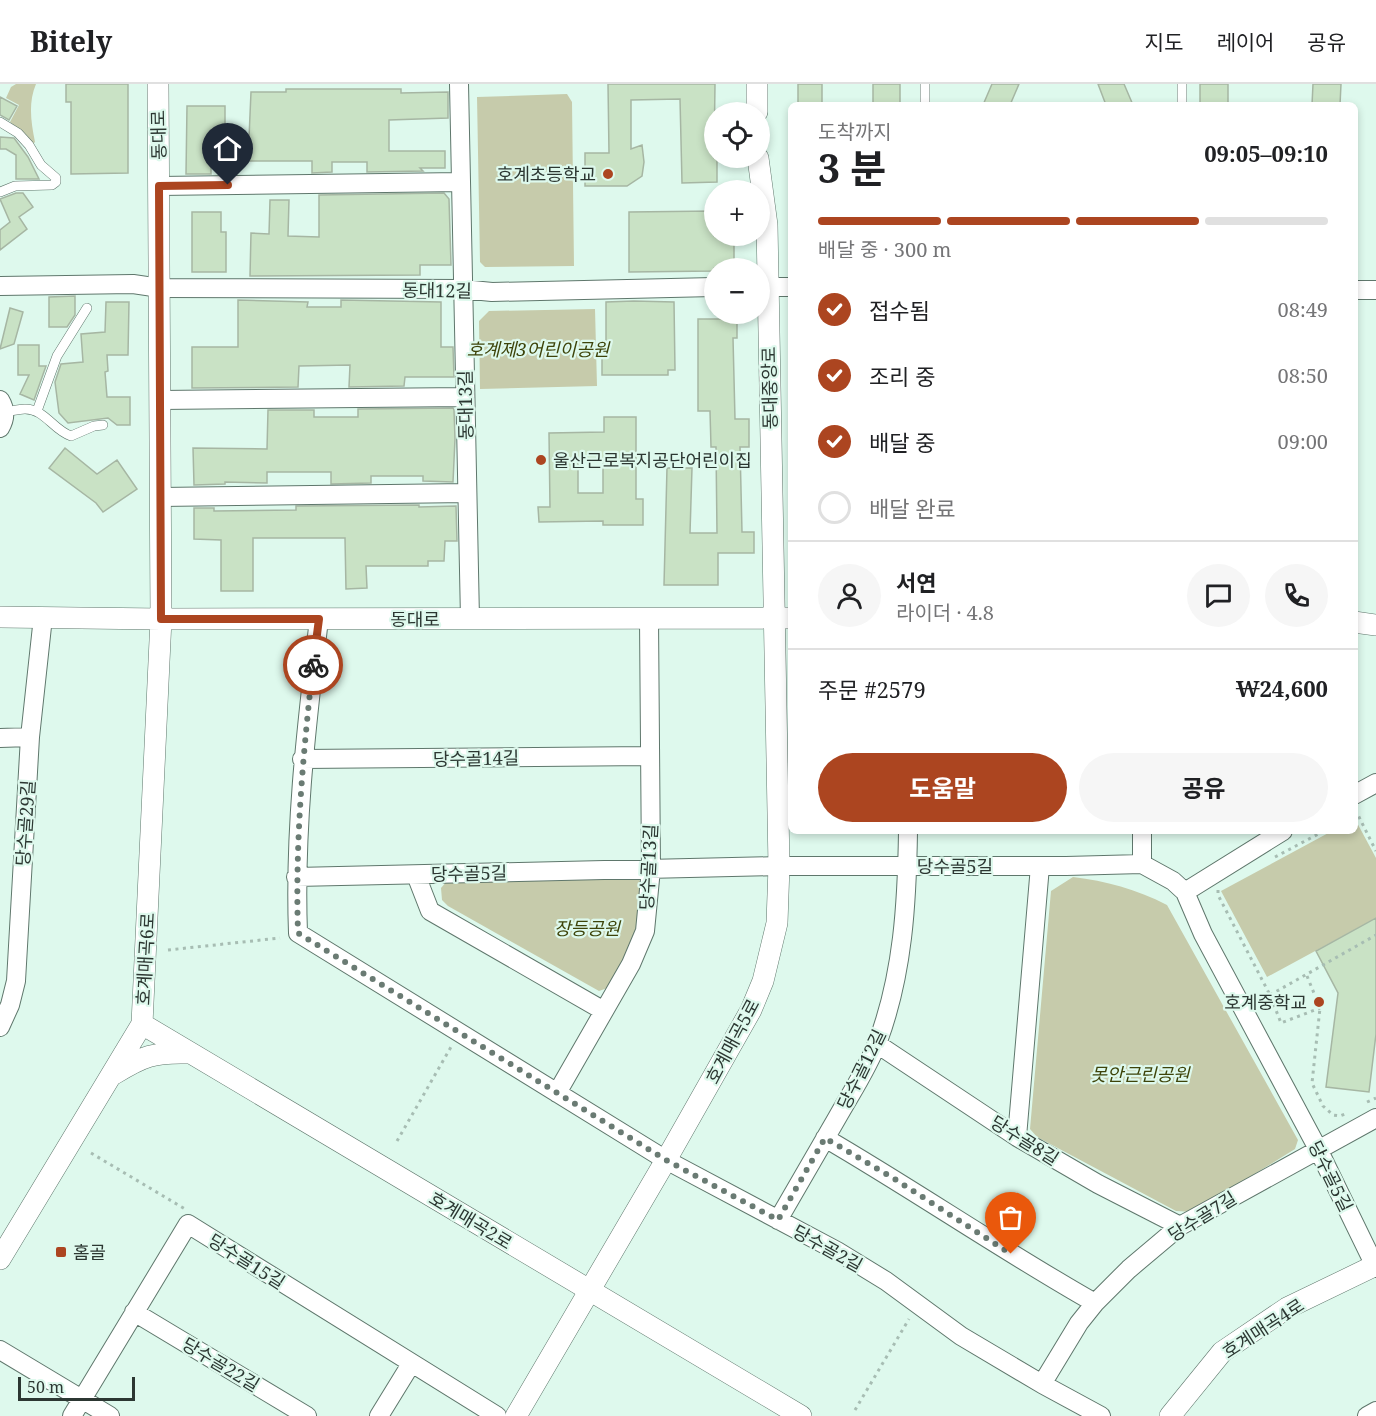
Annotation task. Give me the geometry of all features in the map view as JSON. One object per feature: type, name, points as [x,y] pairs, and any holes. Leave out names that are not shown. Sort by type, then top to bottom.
[{"type":"street","name":"동대로","points":[[158,84],[161,619],[782,618]]},
{"type":"street","name":"동대13길","points":[[459,84],[470,619]]},
{"type":"street","points":[[757,84],[758,102]]},
{"type":"street","name":"동대중앙로","points":[[759,168],[767,225],[765,258]]},
{"type":"street","name":"동대로","points":[[159,186],[460,182]]},
{"type":"street","name":"동대12길","points":[[0,286],[133,284],[160,288],[492,291],[704,287]]},
{"type":"street","points":[[770,286],[788,286]]},
{"type":"street","points":[[1358,290],[1376,290]]},
{"type":"street","name":"동대중앙로","points":[[765,324],[782,618]]},
{"type":"street","points":[[160,400],[465,397]]},
{"type":"street","points":[[160,497],[467,492]]},
{"type":"street","points":[[0,617],[161,619]]},
{"type":"street","name":"당수골29길","points":[[0,1027],[10,1005],[16,981],[30,738],[43,617]]},
{"type":"street","name":"호계매곡5로","points":[[516,1416],[752,1010],[763,981],[777,922],[782,618]]},
{"type":"street","name":"호계매곡6로","points":[[0,1259],[142,1024],[161,619]]},
{"type":"street","name":"당수골2길","points":[[319,619],[302,759],[296,877],[298,933],[666,1160],[837,1251],[886,1281],[961,1336],[1101,1416]]},
{"type":"street","name":"당수골13길","points":[[557,1093],[631,964],[645,931],[651,869],[649,619]]},
{"type":"street","points":[[1358,623],[1376,626]]},
{"type":"street","points":[[0,738],[30,738]]},
{"type":"street","name":"당수골14길","points":[[302,759],[650,756]]},
{"type":"street","points":[[1358,793],[1376,783]]},
{"type":"street","name":"당수골12길","points":[[778,1220],[877,1044],[902,946],[906,906],[908,834]]},
{"type":"street","points":[[1142,834],[1142,864],[1173,882],[1185,892],[1278,834]]},
{"type":"street","name":"당수골5길","points":[[296,877],[779,866],[1142,864]]},
{"type":"street","points":[[1017,1137],[1040,866]]},
{"type":"street","points":[[416,874],[430,911],[604,1011]]},
{"type":"street","name":"당수골5길","points":[[1185,892],[1203,934],[1318,1149],[1376,1266]]},
{"type":"street","name":"호계매곡2로","points":[[142,1024],[801,1416]]},
{"type":"street","name":"당수골8길","points":[[877,1044],[1017,1137],[1098,1184],[1180,1226]]},
{"type":"street","points":[[110,1076],[138,1059],[162,1052],[192,1053]]},
{"type":"street","name":"당수골7길","points":[[1042,1384],[1079,1323],[1095,1303],[1129,1269],[1180,1226],[1318,1149],[1371,1111]]},
{"type":"street","points":[[825,1138],[893,1178],[1029,1266],[1095,1303]]},
{"type":"street","name":"당수골15길","points":[[72,1416],[188,1224],[497,1416]]},
{"type":"street","name":"호계매곡4로","points":[[1170,1416],[1222,1352],[1287,1308],[1376,1266]]},
{"type":"street","name":"당수골22길","points":[[134,1311],[307,1416]]},
{"type":"street","points":[[0,1350],[110,1416]]},
{"type":"street","points":[[379,1416],[411,1364]]},
{"type":"street","points":[[1367,1416],[1376,1411]]},
{"type":"lane","points":[[925,84],[925,102]]},
{"type":"lane","points":[[1182,84],[1182,102]]},
{"type":"lane","points":[[0,122],[18,133],[29,145],[41,165],[56,178],[56,182],[52,185],[15,186],[0,192]]},
{"type":"lane","points":[[37,411],[57,356],[87,308]]},
{"type":"lane","points":[[2,413],[26,409],[37,411],[63,433],[71,436],[94,426],[103,425]]},
{"type":"path","points":[[1358,815],[1376,851]]},
{"type":"path","points":[[1273,859],[1319,834]]},
{"type":"path","points":[[1221,886],[1218,895],[1270,995],[1281,1023],[1320,1008]]},
{"type":"path","points":[[1270,995],[1376,935]]},
{"type":"path","points":[[168,950],[280,938]]},
{"type":"path","points":[[1307,976],[1320,1008],[1312,1083],[1323,1106],[1333,1114],[1340,1116],[1355,1109]]},
{"type":"path","points":[[397,1141],[452,1046]]},
{"type":"path","points":[[1371,1111],[1376,1098]]},
{"type":"path","points":[[91,1153],[190,1212]]},
{"type":"path","points":[[855,1410],[912,1314]]},
{"type":"green space","points":[[16,84],[36,84],[31,105],[35,142],[33,144],[10,122],[19,105],[6,98],[11,87]]},
{"type":"green space","points":[[567,94],[572,102],[574,266],[485,267],[480,262],[477,97]]},
{"type":"green space","name":"호계제3어린이공원","points":[[595,309],[597,386],[480,389],[479,321],[489,311]]},
{"type":"green space","points":[[1358,825],[1376,858],[1376,918],[1267,977],[1221,891],[1326,834],[1358,834]]},
{"type":"green space","name":"장등공원","points":[[635,877],[644,884],[637,934],[613,986],[599,991],[448,906],[442,900],[441,888],[447,881]]},
{"type":"green space","name":"못안근린공원","points":[[1073,877],[1121,886],[1167,905],[1298,1140],[1295,1149],[1193,1212],[1176,1211],[1037,1137],[1030,1129],[1051,891]]},
{"type":"building","points":[[66,84],[128,84],[128,173],[71,174],[71,102],[66,102]]},
{"type":"building","points":[[608,84],[715,84],[715,102],[704,102],[704,168],[717,168],[717,180],[682,183],[680,99],[631,100],[631,149],[642,145],[644,162],[642,176],[627,186],[585,186],[585,153],[609,153]]},
{"type":"building","points":[[798,84],[822,84],[822,102],[798,102]]},
{"type":"building","points":[[873,84],[900,84],[900,102],[873,102]]},
{"type":"building","points":[[992,84],[1019,84],[1011,102],[984,102]]},
{"type":"building","points":[[1098,84],[1124,84],[1132,102],[1105,102]]},
{"type":"building","points":[[1200,84],[1228,84],[1228,102],[1200,102]]},
{"type":"building","points":[[1313,84],[1341,84],[1340,102],[1312,102]]},
{"type":"building","points":[[286,89],[401,89],[401,93],[448,92],[448,118],[389,120],[389,151],[445,151],[445,168],[420,168],[423,171],[367,172],[367,162],[332,162],[332,172],[312,173],[312,161],[248,161],[251,92],[286,92]]},
{"type":"building","points":[[0,97],[17,106],[9,120],[0,115]]},
{"type":"building","points":[[187,106],[225,106],[225,130],[211,130],[211,174],[186,174]]},
{"type":"building","points":[[0,137],[14,138],[28,157],[39,179],[16,179],[16,155],[6,149],[0,149]]},
{"type":"building","points":[[23,193],[33,207],[19,217],[27,229],[0,250],[0,230],[10,222],[0,199]]},
{"type":"building","points":[[444,193],[449,199],[451,265],[420,265],[420,275],[250,276],[251,233],[269,234],[270,200],[289,200],[288,236],[319,237],[319,195]]},
{"type":"building","points":[[704,211],[704,246],[734,246],[734,258],[704,258],[704,271],[629,272],[629,212]]},
{"type":"building","points":[[192,212],[221,212],[221,232],[226,232],[226,272],[192,272]]},
{"type":"building","points":[[75,296],[75,315],[67,327],[49,327],[49,297]]},
{"type":"building","points":[[238,300],[308,302],[307,307],[341,307],[341,300],[441,302],[441,347],[453,347],[454,377],[405,377],[404,386],[349,387],[350,365],[299,366],[298,387],[192,388],[192,347],[238,347]]},
{"type":"building","points":[[106,302],[129,302],[128,355],[107,355],[108,371],[105,372],[107,397],[130,397],[130,425],[117,425],[108,418],[68,423],[59,413],[55,382],[61,364],[83,362],[81,334],[105,332]]},
{"type":"building","points":[[606,302],[674,302],[675,370],[668,370],[668,375],[602,375],[602,341],[606,341]]},
{"type":"building","points":[[10,308],[23,312],[14,344],[0,349]]},
{"type":"building","points":[[698,319],[704,319],[704,324],[737,324],[737,338],[733,338],[735,419],[749,419],[749,447],[740,447],[742,532],[754,532],[754,553],[718,553],[718,585],[664,585],[667,468],[692,468],[690,533],[717,533],[716,447],[711,447],[710,411],[698,411]]},
{"type":"building","points":[[18,345],[39,345],[39,366],[46,366],[34,400],[20,394],[29,375],[18,375]]},
{"type":"building","points":[[453,408],[455,439],[453,482],[423,481],[423,476],[371,476],[371,483],[331,484],[331,472],[267,472],[267,483],[225,482],[225,484],[194,485],[193,448],[267,449],[268,410],[314,410],[314,417],[358,417],[358,409]]},
{"type":"building","points":[[604,417],[636,417],[636,499],[643,499],[643,525],[603,525],[603,521],[539,522],[538,507],[550,507],[549,433],[604,432]],"holes":[[[603,461],[603,493],[578,493],[578,462]]]},
{"type":"building","points":[[65,448],[97,474],[117,460],[137,489],[103,512],[96,503],[49,468]]},
{"type":"building","points":[[419,505],[419,507],[456,506],[457,541],[445,541],[444,561],[428,561],[428,566],[366,566],[367,588],[346,589],[345,538],[253,538],[253,591],[221,591],[221,540],[194,539],[194,508],[214,508],[214,511],[296,510],[296,506]]},
{"type":"building","name":"호계중학교","points":[[1376,918],[1376,1034],[1369,1092],[1326,1087],[1338,993],[1316,951]]},
{"type":"way so far","points":[[313,665],[302,759],[296,877],[298,933],[666,1160],[778,1220],[825,1138],[893,1178],[1011,1254]]},
{"type":"place","name":"호계초등학교","points":[[608,174]]},
{"type":"place","name":"울산근로복지공단어린이집","points":[[541,460]]},
{"type":"place","name":"호계중학교","points":[[1319,1002]]},
{"type":"place","name":"홈골","points":[[61,1252]]},
{"type":"route","points":[[228,185],[159,186],[161,619],[319,619],[313,665]]}]
